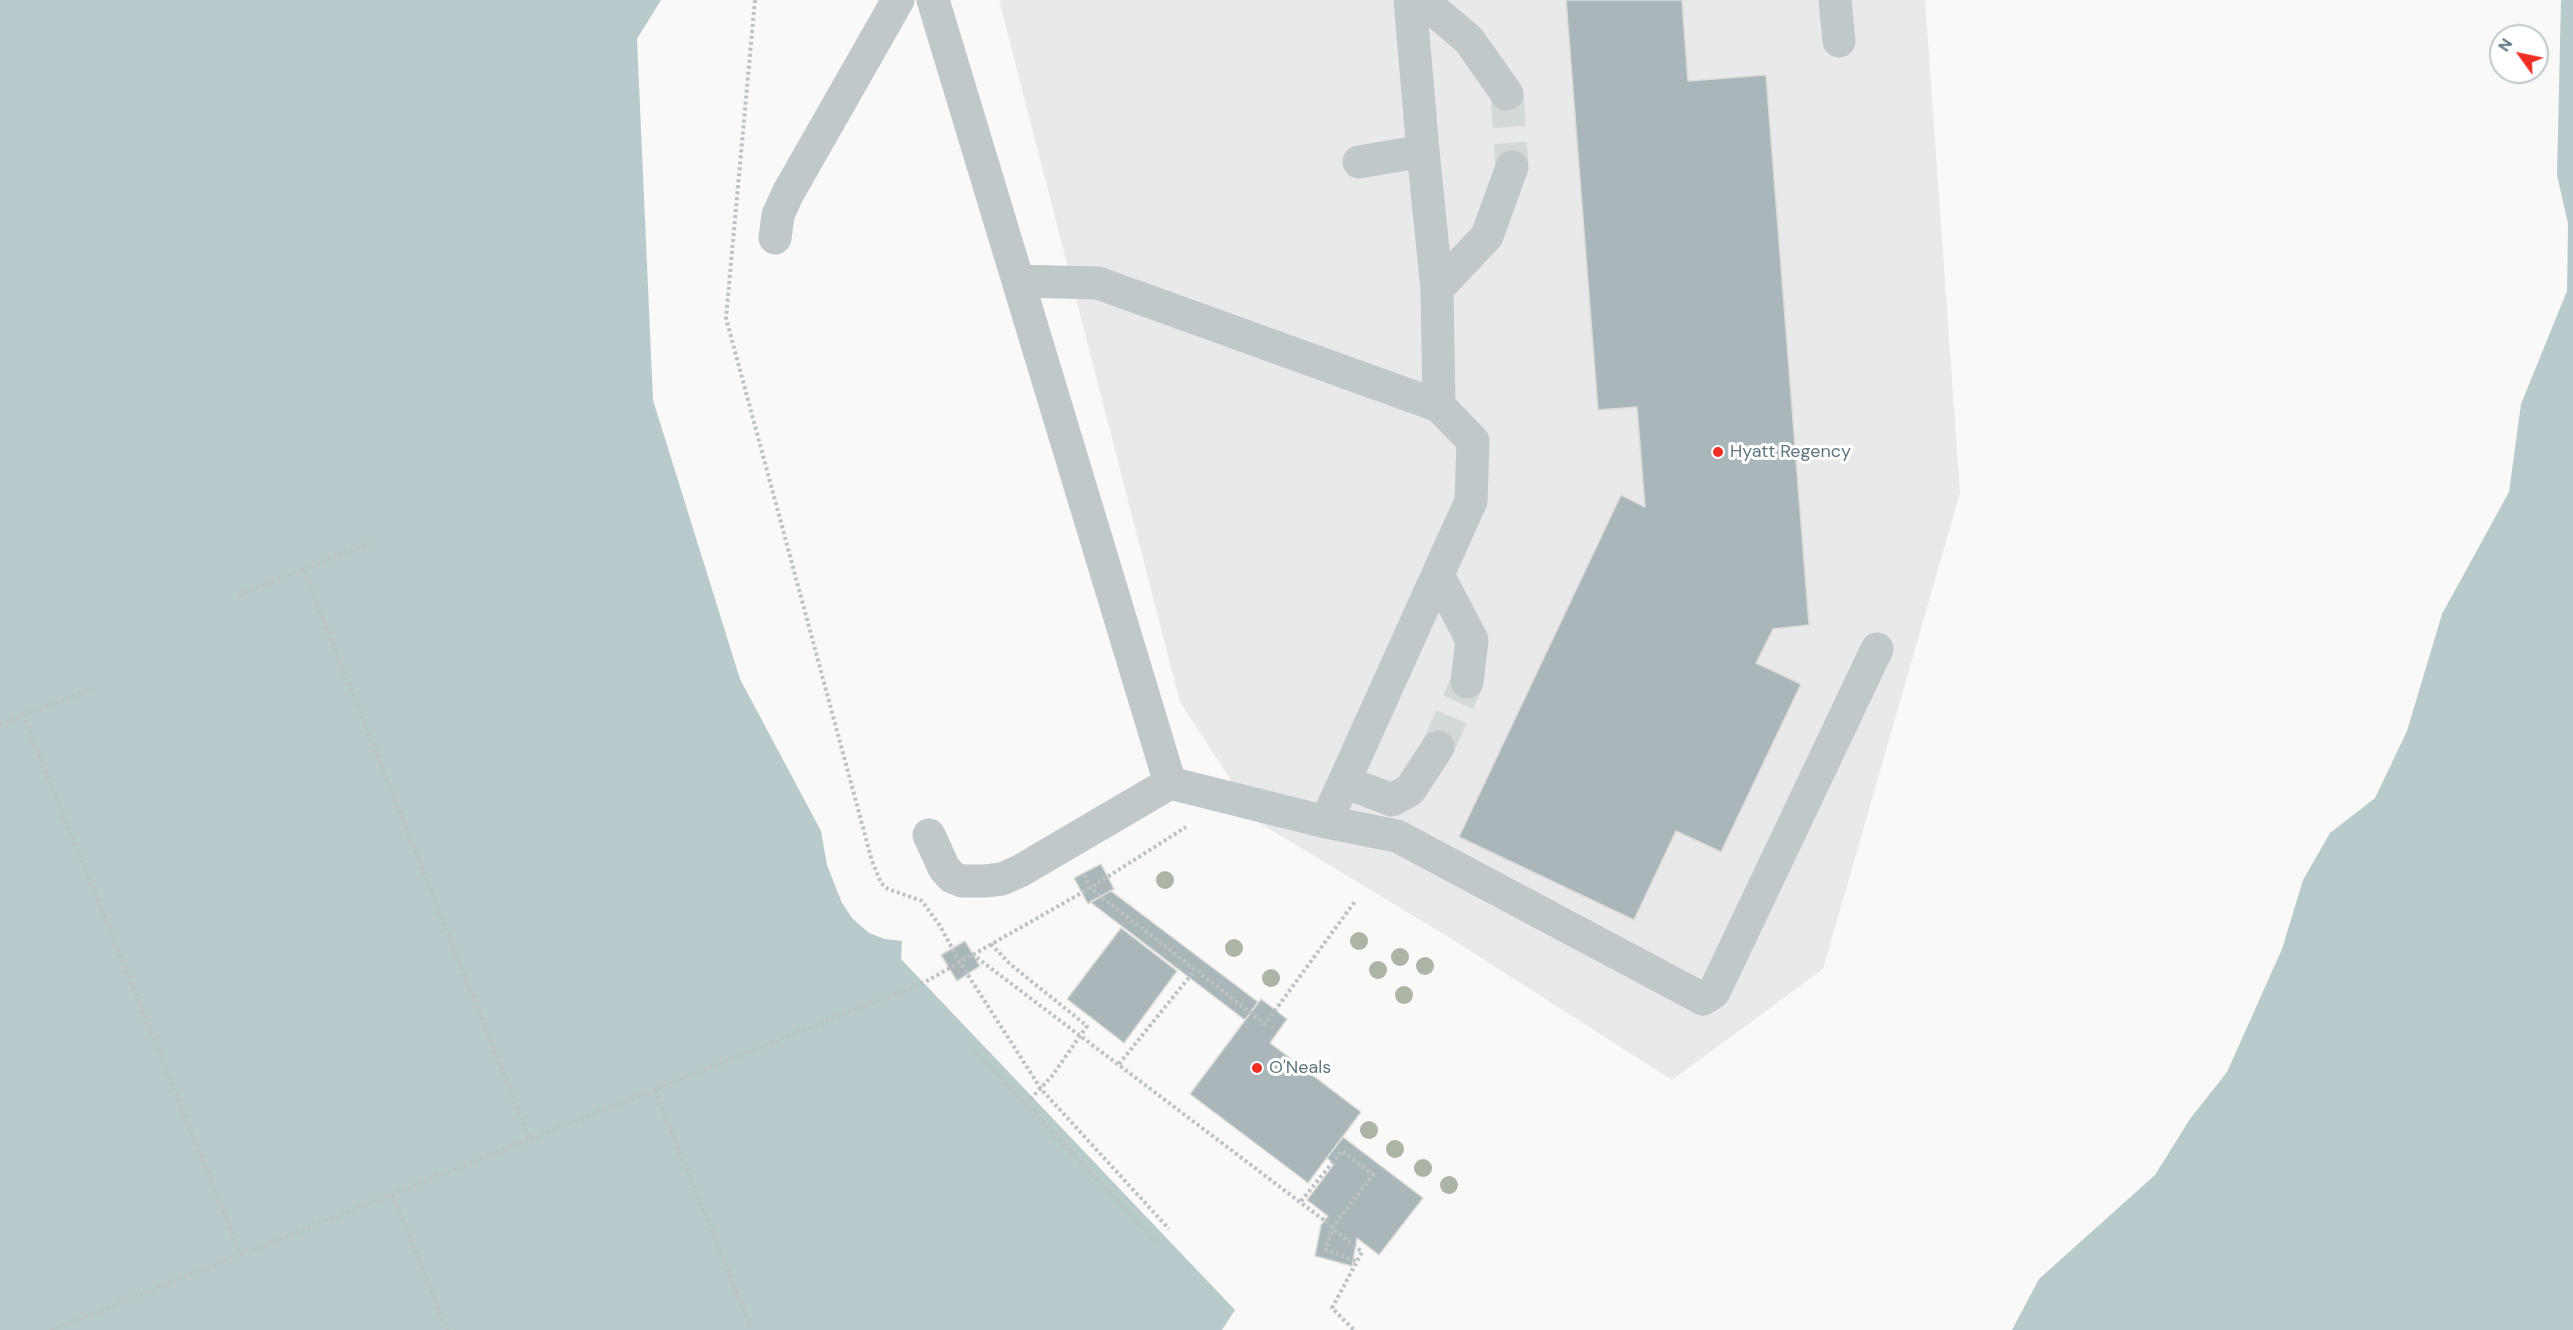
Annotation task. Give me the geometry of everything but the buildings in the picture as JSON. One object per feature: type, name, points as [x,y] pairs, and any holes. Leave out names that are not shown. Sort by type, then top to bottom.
[{"type":"lane","points":[[775,238],[778,215],[788,194],[898,0]]},
{"type":"lane","points":[[933,0],[1170,783]]},
{"type":"lane","points":[[1410,0],[1437,289],[1439,406]]},
{"type":"lane","points":[[1422,0],[1470,40],[1507,94]]},
{"type":"lane","points":[[1835,0],[1839,41]]},
{"type":"lane","points":[[1359,162],[1423,151]]},
{"type":"lane","points":[[1437,289],[1487,236],[1512,167]]},
{"type":"lane","points":[[1018,281],[1098,283],[1439,406],[1473,441],[1471,501],[1326,822]]},
{"type":"lane","points":[[1438,575],[1472,640],[1467,682]]},
{"type":"lane","points":[[929,835],[944,868],[952,877],[972,881],[1002,879],[1170,783],[1326,822],[1397,836],[1703,999],[1714,992],[1877,649]]},
{"type":"lane","points":[[1345,782],[1392,800],[1410,790],[1438,747]]},
{"type":"path","points":[[755,0],[726,318],[872,861],[881,883],[922,901],[940,926],[959,961],[1041,1089],[1169,1229]]},
{"type":"path","points":[[239,595],[375,541]]},
{"type":"path","points":[[304,571],[530,1140]]},
{"type":"path","points":[[0,724],[91,689]]},
{"type":"path","points":[[23,715],[241,1255]]},
{"type":"path","points":[[51,1330],[925,982],[1090,888],[1195,821]]},
{"type":"path","points":[[1070,841],[1090,888],[1265,1024],[1356,900]]},
{"type":"path","points":[[991,944],[1010,964],[1087,1026],[1041,1089],[1026,1104]]},
{"type":"path","points":[[972,954],[1301,1201],[1362,1252],[1332,1308],[1354,1330]]},
{"type":"path","points":[[1119,1064],[1195,970]]},
{"type":"path","points":[[972,1048],[1158,1244]]},
{"type":"path","points":[[655,1091],[752,1330]]},
{"type":"path","points":[[1301,1201],[1342,1151],[1373,1175],[1332,1228],[1326,1250],[1356,1260]]},
{"type":"path","points":[[393,1195],[447,1330]]},
{"type":"path","points":[[71,1322],[74,1330]]},
{"type":"shaded area","points":[[0,0],[661,0],[637,39],[653,400],[740,679],[821,831],[827,865],[842,903],[852,918],[869,933],[885,939],[902,941],[901,959],[1235,1310],[1222,1330],[0,1330]]},
{"type":"shaded area","points":[[999,0],[1925,0],[1960,493],[1823,969],[1672,1080],[1450,938],[1258,822],[1180,702]]},
{"type":"shaded area","points":[[2561,0],[2573,0],[2573,1330],[2012,1330],[2039,1279],[2155,1175],[2190,1119],[2227,1072],[2282,949],[2303,880],[2330,833],[2375,798],[2407,731],[2442,614],[2509,492],[2521,404],[2567,291],[2568,224],[2557,175]]},
{"type":"tunnel","points":[[1507,94],[1512,167]]},
{"type":"tunnel","points":[[1438,747],[1467,682]]},
{"type":"place","name":"Hyatt Regency","points":[[1718,452]]},
{"type":"place","name":"O'Neals","points":[[1257,1068]]}]
